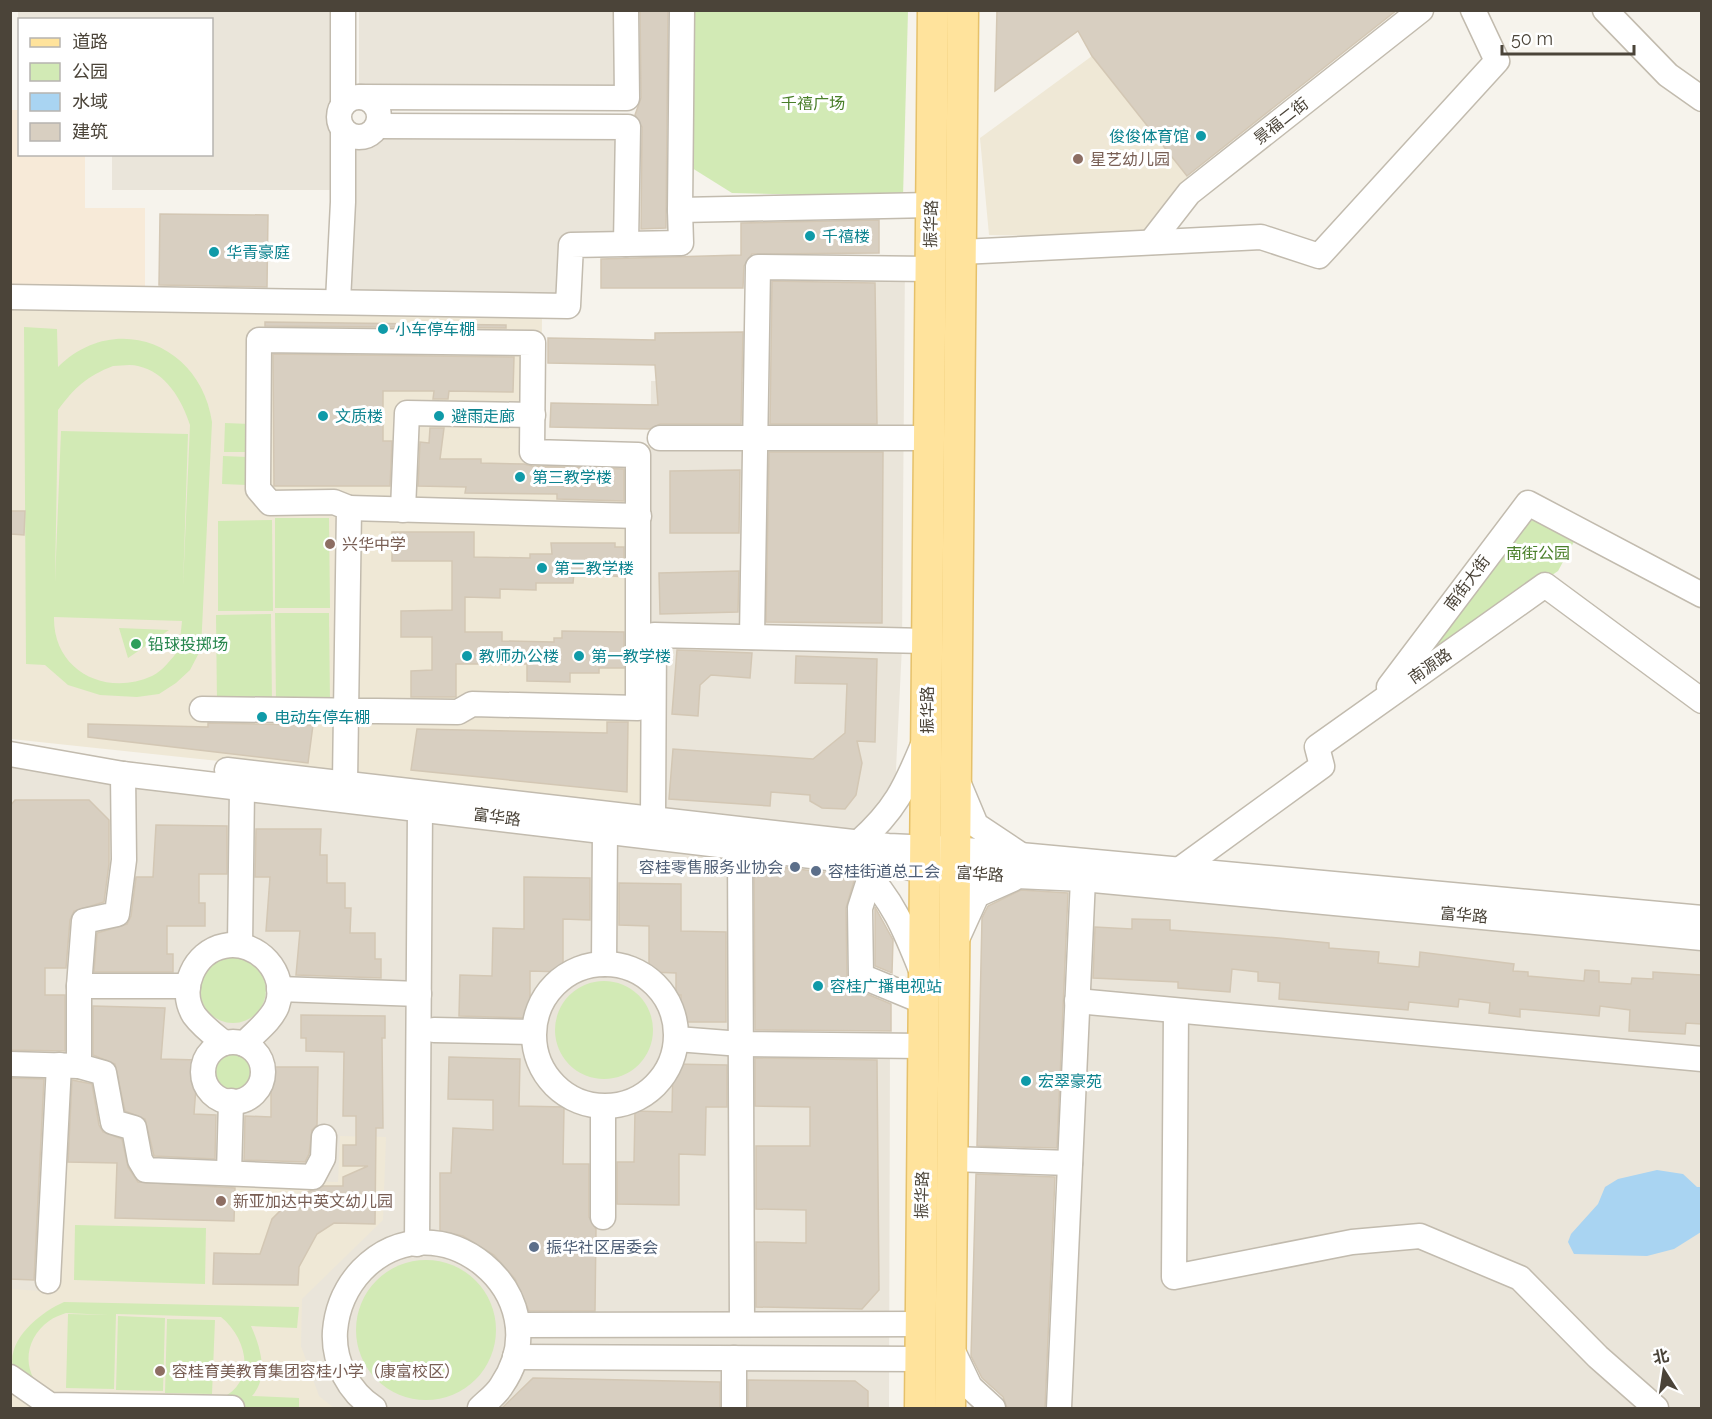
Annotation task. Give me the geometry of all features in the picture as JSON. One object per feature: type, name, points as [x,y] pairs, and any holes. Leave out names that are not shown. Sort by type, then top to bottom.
[{"type":"main road","name":"振华路","points":[[920,1408],[933,10]]},
{"type":"main road","name":"振华路","points":[[950,1408],[963,10]]},
{"type":"street","points":[[338,301],[343,202],[343,130],[339,117],[352,101],[343,10]]},
{"type":"street","points":[[626,10],[628,127],[626,244]]},
{"type":"street","points":[[10,297],[568,306],[571,245],[681,243],[682,10]]},
{"type":"street","name":"景福二街","points":[[1151,243],[1189,193],[1421,10]]},
{"type":"street","points":[[961,252],[1261,237],[1319,256],[1497,61],[1473,10]]},
{"type":"street","points":[[1605,10],[1668,75],[1701,99]]},
{"type":"street","points":[[352,101],[627,98]]},
{"type":"street","points":[[343,130],[355,138],[362,138],[374,132],[378,126],[377,107],[352,101]]},
{"type":"street","points":[[378,126],[628,127]]},
{"type":"street","points":[[680,210],[932,205]]},
{"type":"street","points":[[752,637],[758,267],[931,269]]},
{"type":"street","points":[[202,709],[458,712],[472,704],[638,708],[639,516],[638,454],[532,452],[533,343],[259,340],[258,489],[270,502],[334,502],[349,508],[639,516]]},
{"type":"street","points":[[403,510],[407,413],[533,415]]},
{"type":"street","points":[[660,438],[929,438]]},
{"type":"street","name":"南街大街","points":[[1375,706],[1527,503],[1701,595]]},
{"type":"street","points":[[345,782],[349,508]]},
{"type":"street","name":"南源路","points":[[1179,870],[1322,766],[1317,747],[1545,585],[1701,701]]},
{"type":"street","points":[[652,818],[654,635],[927,641]]},
{"type":"street","points":[[870,877],[860,908],[861,976],[924,989],[902,922],[879,885],[870,877],[856,851],[885,819],[908,782],[926,737]]},
{"type":"street","name":"富华路","points":[[10,748],[345,782],[652,818],[856,851]]},
{"type":"street","name":"富华路","points":[[10,754],[123,774],[740,846],[856,851],[1020,866],[1179,870],[1701,918]]},
{"type":"street","points":[[48,1281],[69,1066],[80,986],[84,921],[117,914],[124,860],[123,774]]},
{"type":"street","points":[[954,947],[976,895],[1020,866],[976,825],[956,777]]},
{"type":"street","points":[[240,945],[242,788]]},
{"type":"street","points":[[424,1244],[418,994],[426,809]]},
{"type":"street","points":[[424,1244],[434,1030],[426,809]]},
{"type":"street","points":[[604,964],[605,830]]},
{"type":"street","points":[[740,846],[742,1324]]},
{"type":"street","name":"富华路","points":[[1020,866],[1083,879],[1701,938]]},
{"type":"street","points":[[1059,1408],[1083,879]]},
{"type":"street","points":[[240,945],[224,946],[211,951],[199,960],[191,972],[188,986],[188,1000],[194,1014],[234,1044],[259,1058],[262,1077],[253,1094],[244,1100],[231,1101],[216,1097],[209,1090],[202,1072],[209,1054],[234,1044],[270,1018],[278,1005],[279,989],[276,974],[268,960],[240,945]]},
{"type":"street","points":[[604,964],[627,967],[648,978],[664,994],[674,1016],[677,1039],[672,1061],[661,1080],[645,1095],[625,1104],[603,1107],[580,1103],[560,1092],[545,1076],[535,1055],[532,1032],[537,1011],[547,992],[563,977],[582,967],[604,964]]},
{"type":"street","points":[[80,986],[188,986]]},
{"type":"street","points":[[279,989],[418,994]]},
{"type":"street","points":[[1077,1001],[1701,1059]]},
{"type":"street","points":[[1176,1011],[1174,1277],[1352,1242],[1420,1236],[1520,1278],[1598,1357],[1656,1408]]},
{"type":"street","points":[[434,1030],[532,1032]]},
{"type":"street","points":[[677,1039],[741,1044],[923,1046]]},
{"type":"street","points":[[10,1064],[69,1066],[104,1073],[113,1122],[134,1128],[140,1160],[146,1170],[313,1177],[323,1158],[324,1137]]},
{"type":"street","points":[[229,1173],[231,1101]]},
{"type":"street","points":[[603,1107],[603,1216]]},
{"type":"street","points":[[952,1159],[1070,1163]]},
{"type":"street","points":[[375,1408],[350,1400],[334,1344],[337,1312],[349,1284],[372,1261],[400,1246],[424,1244],[457,1248],[480,1260],[493,1272],[512,1300],[518,1325],[515,1357],[502,1386],[480,1408]]},
{"type":"street","points":[[518,1325],[921,1324]]},
{"type":"street","points":[[951,1347],[970,1387],[993,1408]]},
{"type":"street","points":[[515,1357],[920,1359]]},
{"type":"street","points":[[734,1358],[734,1408]]},
{"type":"street","points":[[10,1377],[50,1405],[232,1408]]},
{"type":"shaded area","points":[[18,11],[336,11],[335,190],[112,190],[112,156],[213,156],[213,18],[18,18]]},
{"type":"shaded area","points":[[359,11],[619,11],[619,90],[359,91]]},
{"type":"shaded area","name":"星艺幼儿园","points":[[1092,56],[1191,181],[1141,238],[989,235],[980,138]]},
{"type":"shaded area","points":[[11,110],[18,110],[18,156],[85,156],[85,208],[145,208],[145,292],[11,292]]},
{"type":"shaded area","points":[[395,131],[604,132],[622,144],[618,241],[562,239],[560,301],[347,293],[353,152]]},
{"type":"shaded area","points":[[754,259],[905,260],[902,646],[895,790],[860,834],[643,806],[649,644],[651,381],[753,382]]},
{"type":"shaded area","name":"兴华中学","points":[[11,308],[542,315],[541,444],[651,445],[649,644],[643,806],[11,739]]},
{"type":"shaded area","points":[[11,760],[747,858],[743,1038],[890,1041],[889,1408],[11,1408]]},
{"type":"shaded area","points":[[1083,879],[1701,939],[1701,1408],[1059,1408]]},
{"type":"shaded area","points":[[63,1068],[107,1069],[118,1114],[149,1176],[338,1182],[340,1136],[386,1137],[383,1220],[302,1299],[301,1346],[319,1396],[334,1408],[11,1408],[10,1289],[57,1292]]},
{"type":"green space","name":"千禧广场","points":[[693,11],[908,11],[903,197],[732,193],[692,168]]},
{"type":"green space","points":[[24,327],[57,329],[58,367],[81,350],[105,341],[129,339],[153,344],[174,356],[191,373],[205,395],[212,422],[201,649],[190,670],[176,683],[159,694],[137,697],[100,695],[68,685],[45,665],[26,664]],"holes":[[[135,365],[157,374],[172,388],[190,425],[183,587],[188,434],[61,431],[55,582],[58,410],[82,384],[113,366]],[[54,617],[182,621],[179,650],[163,668],[152,676],[135,682],[101,681],[85,675],[72,665],[62,652],[56,636]]]},
{"type":"green space","points":[[225,423],[250,424],[249,452],[224,452]]},
{"type":"green space","points":[[223,456],[248,457],[247,485],[222,484]]},
{"type":"green space","points":[[275,518],[329,518],[330,608],[275,608]]},
{"type":"green space","name":"南街公园","points":[[1542,518],[1576,538],[1558,571],[1404,676],[1530,521]]},
{"type":"green space","points":[[272,520],[273,611],[218,611],[218,521]]},
{"type":"green space","points":[[275,613],[329,613],[330,703],[276,704]]},
{"type":"green space","points":[[271,614],[272,704],[217,705],[216,615]]},
{"type":"green space","name":"铅球投掷场","points":[[119,628],[169,630],[128,658]]},
{"type":"green space","points":[[226,957],[240,957],[252,962],[261,971],[266,990],[264,1003],[257,1014],[240,1023],[226,1023],[214,1018],[205,1009],[200,997],[200,983],[205,971],[214,962]]},
{"type":"green space","points":[[604,981],[623,985],[638,996],[649,1011],[653,1030],[649,1049],[638,1064],[623,1075],[604,1079],[585,1075],[570,1064],[559,1049],[555,1030],[559,1011],[570,996],[585,985]]},
{"type":"green space","points":[[231,1049],[247,1055],[253,1071],[247,1087],[231,1093],[215,1087],[209,1071],[215,1055]]},
{"type":"green space","points":[[75,1225],[206,1228],[205,1284],[74,1280]]},
{"type":"green space","points":[[426,1260],[453,1265],[475,1281],[491,1303],[496,1330],[491,1357],[475,1379],[453,1395],[426,1400],[399,1395],[377,1379],[361,1357],[356,1330],[361,1303],[377,1281],[399,1265]]},
{"type":"green space","points":[[64,1302],[299,1307],[297,1328],[251,1326],[262,1362],[260,1380],[252,1396],[299,1398],[299,1408],[44,1408],[16,1376],[12,1364],[13,1352],[25,1331],[54,1307]],"holes":[[[66,1313],[109,1315],[68,1314],[66,1388],[114,1389],[116,1314],[221,1317],[230,1326],[242,1347],[244,1370],[240,1381],[222,1398],[50,1394],[41,1387],[34,1379],[28,1359],[30,1348],[40,1329],[51,1320]]]},
{"type":"green space","points":[[118,1316],[165,1318],[163,1391],[116,1390]]},
{"type":"green space","points":[[167,1319],[215,1320],[212,1394],[165,1393]]},
{"type":"water","points":[[1657,1170],[1683,1174],[1697,1187],[1701,1187],[1701,1232],[1674,1249],[1647,1256],[1574,1254],[1568,1242],[1571,1234],[1598,1204],[1605,1187],[1618,1179]]},
{"type":"building","points":[[640,10],[668,10],[666,228],[641,229],[642,127],[635,115],[641,98]]},
{"type":"building","name":"俊俊体育馆","points":[[997,10],[1397,10],[1187,176],[1092,56],[1078,31],[995,91]]},
{"type":"building","name":"华青豪庭","points":[[160,214],[268,215],[267,287],[159,285]]},
{"type":"building","points":[[879,220],[879,253],[752,254],[744,266],[743,288],[601,288],[601,259],[741,255],[741,223]]},
{"type":"building","points":[[772,281],[875,283],[877,424],[770,424]]},
{"type":"building","points":[[265,322],[506,325],[506,328],[265,326]]},
{"type":"building","points":[[743,332],[741,424],[660,424],[650,429],[550,427],[551,403],[658,405],[655,365],[548,363],[548,338],[655,340],[655,333]]},
{"type":"building","name":"文质楼","points":[[273,354],[514,357],[513,392],[449,391],[448,399],[433,399],[434,391],[383,391],[383,441],[392,441],[390,486],[274,486]]},
{"type":"building","name":"第三教学楼","points":[[430,428],[444,428],[440,459],[481,459],[481,463],[624,469],[624,501],[557,499],[557,494],[465,493],[466,487],[418,486],[420,442],[429,443]]},
{"type":"building","points":[[769,452],[883,452],[882,623],[766,622]]},
{"type":"building","points":[[740,470],[739,533],[670,533],[670,471]]},
{"type":"building","points":[[11,511],[25,511],[24,535],[11,534]]},
{"type":"building","points":[[392,532],[474,532],[474,557],[530,558],[530,554],[552,554],[551,543],[615,543],[615,547],[624,547],[624,577],[574,573],[573,583],[536,583],[536,590],[500,589],[500,598],[465,597],[465,632],[502,632],[502,641],[554,642],[554,638],[562,638],[562,631],[624,632],[624,668],[599,668],[599,673],[570,673],[570,682],[527,681],[527,664],[456,664],[456,697],[411,697],[411,671],[432,670],[432,637],[401,637],[401,611],[452,610],[452,561],[392,561]]},
{"type":"building","points":[[739,571],[738,612],[660,614],[659,573]]},
{"type":"building","points":[[677,650],[752,653],[750,678],[711,675],[700,685],[698,716],[672,714]]},
{"type":"building","points":[[796,656],[877,659],[875,742],[857,741],[862,763],[856,795],[845,809],[822,808],[810,801],[810,795],[771,792],[770,806],[669,799],[673,749],[813,759],[845,733],[847,684],[795,683]]},
{"type":"building","points":[[607,722],[628,722],[627,792],[411,770],[417,729],[607,733]]},
{"type":"building","points":[[208,723],[313,725],[308,763],[88,737],[88,724],[208,727]]},
{"type":"building","points":[[15,800],[89,800],[109,820],[109,864],[104,902],[74,911],[70,920],[66,968],[45,968],[45,995],[65,995],[65,1051],[10,1050],[10,806]]},
{"type":"building","points":[[156,825],[227,826],[227,874],[199,874],[199,903],[205,903],[205,926],[167,926],[167,954],[173,954],[173,972],[94,972],[97,933],[127,924],[131,916],[136,877],[153,877]]},
{"type":"building","points":[[256,829],[321,829],[320,855],[327,855],[327,883],[345,883],[345,908],[351,908],[350,933],[375,933],[375,959],[381,959],[381,978],[296,975],[300,931],[266,931],[270,877],[255,877]]},
{"type":"building","name":"容桂广播电视站","points":[[754,864],[849,875],[854,881],[846,908],[847,977],[855,989],[891,1004],[891,1031],[755,1030]]},
{"type":"building","points":[[524,877],[590,878],[590,920],[563,919],[563,972],[530,971],[530,1018],[459,1016],[460,975],[492,976],[493,928],[524,929]]},
{"type":"building","points":[[619,883],[681,884],[681,931],[726,932],[726,1022],[681,1022],[681,995],[676,995],[676,973],[649,972],[649,926],[619,925]]},
{"type":"building","points":[[1021,890],[1068,893],[1057,1148],[977,1146],[982,918],[988,906]]},
{"type":"building","points":[[875,907],[893,940],[892,973],[875,966]]},
{"type":"building","points":[[1132,919],[1170,920],[1170,930],[1329,943],[1329,948],[1379,952],[1378,963],[1419,967],[1420,952],[1514,964],[1513,971],[1528,972],[1528,976],[1584,981],[1585,970],[1599,971],[1599,982],[1631,984],[1632,978],[1653,979],[1653,972],[1701,975],[1701,1024],[1686,1023],[1685,1034],[1629,1031],[1630,1010],[1600,1006],[1599,1016],[1520,1009],[1520,1017],[1489,1013],[1490,1003],[1459,999],[1458,1007],[1409,1002],[1408,1010],[1279,999],[1280,983],[1258,981],[1258,972],[1232,969],[1230,992],[1178,988],[1178,982],[1093,978],[1095,927],[1132,929]]},
{"type":"building","points":[[93,1006],[165,1008],[161,1059],[198,1060],[194,1114],[216,1115],[215,1159],[154,1156],[145,1119],[125,1111],[115,1064],[93,1055]]},
{"type":"building","points":[[301,1015],[385,1016],[385,1038],[382,1038],[383,1128],[376,1128],[375,1224],[334,1223],[317,1234],[299,1267],[298,1285],[213,1284],[214,1253],[260,1254],[272,1219],[294,1197],[323,1186],[343,1186],[343,1177],[368,1166],[343,1166],[343,1145],[356,1145],[356,1116],[343,1116],[344,1052],[306,1051],[306,1038],[301,1038]]},
{"type":"building","points":[[449,1057],[520,1059],[519,1106],[564,1107],[563,1164],[589,1164],[589,1217],[596,1229],[595,1311],[529,1311],[515,1279],[494,1255],[463,1236],[440,1231],[440,1173],[451,1173],[453,1128],[493,1130],[493,1100],[448,1099]]},
{"type":"building","points":[[755,1058],[877,1060],[879,1290],[862,1309],[756,1307],[756,1242],[806,1243],[806,1210],[756,1209],[756,1146],[810,1146],[810,1107],[755,1106]]},
{"type":"building","points":[[673,1064],[727,1065],[727,1107],[706,1107],[705,1155],[679,1154],[679,1205],[617,1204],[617,1162],[634,1162],[635,1111],[672,1112]]},
{"type":"building","points":[[265,1067],[318,1067],[317,1125],[312,1130],[309,1154],[305,1162],[244,1160],[245,1116],[271,1117],[271,1089],[265,1089]]},
{"type":"building","points":[[10,1078],[44,1079],[34,1280],[10,1279]]},
{"type":"building","points":[[72,1080],[92,1084],[99,1125],[103,1132],[122,1139],[128,1167],[138,1182],[235,1188],[234,1221],[115,1218],[117,1163],[68,1162]]},
{"type":"building","points":[[976,1174],[1055,1177],[1045,1408],[1007,1408],[1003,1397],[982,1378],[971,1356]]},
{"type":"building","points":[[533,1378],[720,1382],[720,1408],[502,1408]]},
{"type":"building","points":[[748,1380],[855,1381],[868,1391],[868,1408],[748,1408]]},
{"type":"place","name":"俊俊体育馆","points":[[1201,136]]},
{"type":"place","name":"星艺幼儿园","points":[[1078,159]]},
{"type":"place","name":"千禧楼","points":[[810,236]]},
{"type":"place","name":"华青豪庭","points":[[214,252]]},
{"type":"place","name":"小车停车棚","points":[[383,329]]},
{"type":"place","name":"文质楼","points":[[323,416]]},
{"type":"place","name":"避雨走廊","points":[[439,416]]},
{"type":"place","name":"第三教学楼","points":[[520,477]]},
{"type":"place","name":"兴华中学","points":[[330,544]]},
{"type":"place","name":"第二教学楼","points":[[542,568]]},
{"type":"place","name":"铅球投掷场","points":[[136,644]]},
{"type":"place","name":"教师办公楼","points":[[467,656]]},
{"type":"place","name":"第一教学楼","points":[[579,656]]},
{"type":"place","name":"电动车停车棚","points":[[262,717]]},
{"type":"place","name":"容桂零售服务业协会","points":[[795,867]]},
{"type":"place","name":"容桂街道总工会","points":[[816,871]]},
{"type":"place","name":"容桂广播电视站","points":[[818,986]]},
{"type":"place","name":"宏翠豪苑","points":[[1026,1081]]},
{"type":"place","name":"新亚加达中英文幼儿园","points":[[221,1201]]},
{"type":"place","name":"振华社区居委会","points":[[534,1247]]},
{"type":"place","name":"容桂育美教育集团容桂小学（康富校区）","points":[[160,1371]]}]
